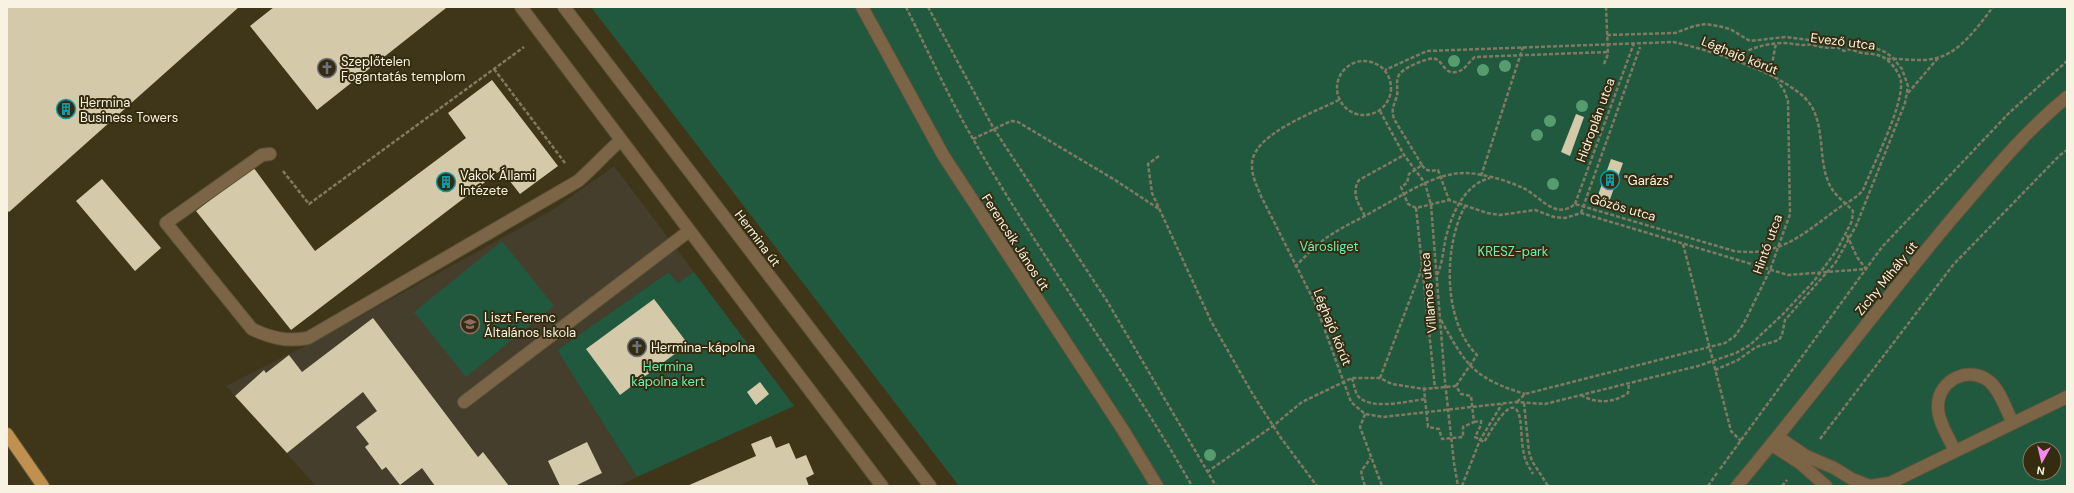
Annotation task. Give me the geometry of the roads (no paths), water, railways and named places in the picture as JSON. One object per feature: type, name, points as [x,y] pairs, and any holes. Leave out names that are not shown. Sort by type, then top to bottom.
[{"type":"main road","points":[[7,434],[43,486]]},
{"type":"street","points":[[521,7],[882,486]]},
{"type":"street","name":"Hermina út","points":[[564,7],[924,484]]},
{"type":"street","name":"Ferencsik János út","points":[[862,7],[944,155],[1123,430],[1157,486]]},
{"type":"street","name":"Zichy Mihály út","points":[[1737,486],[1775,441],[1912,266],[2009,151],[2046,114],[2067,97]]},
{"type":"street","points":[[270,154],[262,155],[166,223],[240,317],[252,329],[268,337],[294,341],[308,338],[578,181],[598,164],[602,156],[621,140]]},
{"type":"street","points":[[464,402],[689,231]]},
{"type":"street","points":[[1955,451],[1938,413],[1938,405],[1942,389],[1955,377],[1974,375],[1990,382],[1996,390],[2013,423]]},
{"type":"street","points":[[1803,460],[1834,468],[1852,479],[1870,486],[1890,482],[2067,397]]},
{"type":"street","points":[[1775,441],[1803,460],[1826,486]]},
{"type":"place","name":"Szeplőtelen Fogantatás templom","points":[[327,68]]},
{"type":"place","name":"Hermina Business Towers","points":[[66,109]]},
{"type":"place","name":"\"Garázs\"","points":[[1610,180]]},
{"type":"place","name":"Vakok Állami Intézete","points":[[446,182]]},
{"type":"place","name":"Liszt Ferenc Általános Iskola","points":[[470,324]]},
{"type":"place","name":"Hermina-kápolna","points":[[637,347]]},
{"type":"park label","name":"Városliget","points":[[1329,246]]},
{"type":"park label","name":"KRESZ-park","points":[[1513,251]]},
{"type":"park label","name":"Hermina kápolna kert","points":[[668,374]]}]
